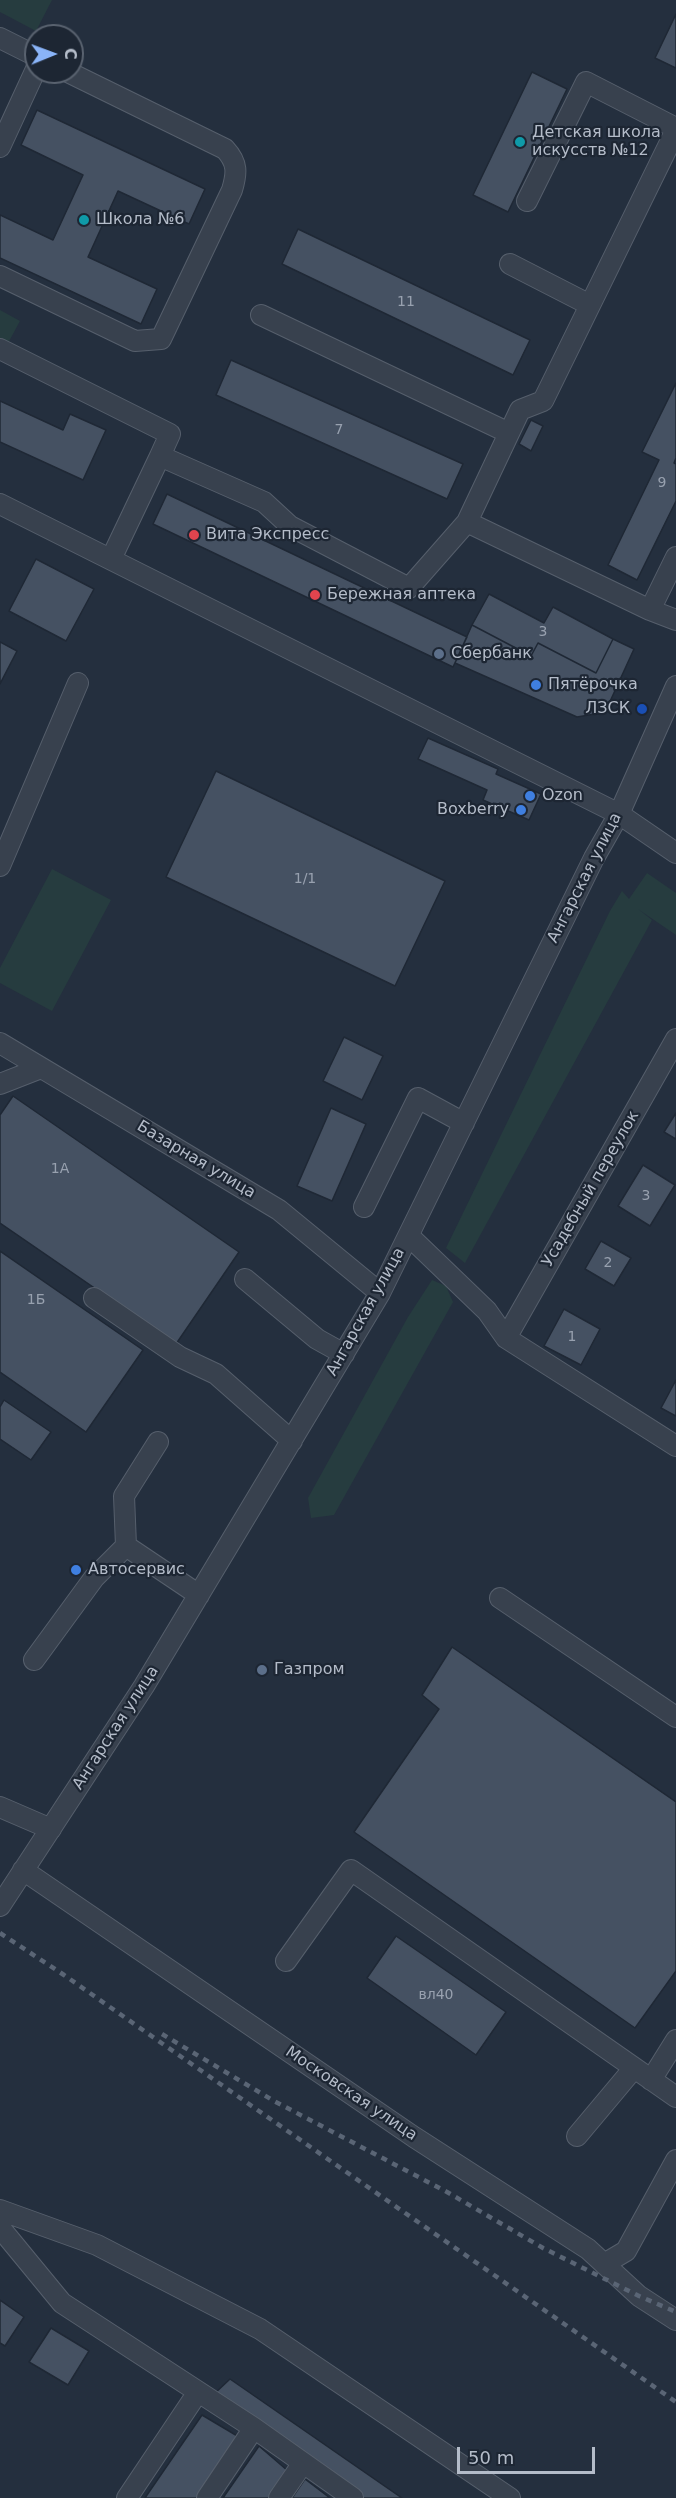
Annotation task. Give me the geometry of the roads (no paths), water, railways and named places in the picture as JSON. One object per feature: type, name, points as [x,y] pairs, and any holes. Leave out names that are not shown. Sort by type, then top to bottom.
[{"type":"street","points":[[0,38],[24,50]]},
{"type":"street","points":[[0,276],[135,341],[147,342],[161,339],[232,190],[237,174],[234,159],[225,149],[84,80]]},
{"type":"street","points":[[160,456],[264,502],[290,526],[410,588],[467,522],[520,410],[543,401],[676,129],[586,82],[527,201]]},
{"type":"street","points":[[0,147],[29,84]]},
{"type":"street","points":[[510,264],[590,305]]},
{"type":"street","points":[[261,315],[509,434]]},
{"type":"street","points":[[0,349],[170,434],[111,559]]},
{"type":"street","points":[[0,504],[619,813],[676,853]]},
{"type":"street","points":[[467,522],[650,610],[676,620]]},
{"type":"street","points":[[650,610],[676,557]]},
{"type":"street","points":[[0,866],[78,683]]},
{"type":"street","name":"Ангарская улица","points":[[0,1906],[199,1595],[380,1293],[594,858],[619,813],[676,686]]},
{"type":"street","name":"Усадебный переулок","points":[[506,1338],[676,1039]]},
{"type":"street","name":"Базарная улица","points":[[0,1043],[279,1210],[380,1293]]},
{"type":"street","points":[[0,1084],[41,1068]]},
{"type":"street","points":[[364,1208],[418,1098],[464,1123]]},
{"type":"street","points":[[409,1236],[487,1311],[506,1338],[676,1446]]},
{"type":"street","points":[[245,1279],[317,1338],[344,1354]]},
{"type":"street","points":[[94,1298],[180,1357],[216,1374],[292,1441]]},
{"type":"street","points":[[34,1660],[94,1578],[126,1546],[124,1496],[158,1442]]},
{"type":"street","points":[[126,1546],[199,1595]]},
{"type":"street","points":[[500,1599],[676,1717]]},
{"type":"street","points":[[0,1807],[51,1829]]},
{"type":"street","name":"Московская улица","points":[[23,1870],[414,2137],[588,2249],[639,2296],[676,2320]]},
{"type":"street","points":[[286,1961],[351,1870],[676,2097]]},
{"type":"street","points":[[651,2079],[676,2040]]},
{"type":"street","points":[[577,2136],[634,2068]]},
{"type":"street","points":[[604,2264],[626,2251],[676,2160]]},
{"type":"street","points":[[0,2210],[97,2245],[260,2329],[510,2498]]},
{"type":"street","points":[[0,2219],[2,2230],[62,2303],[254,2428],[353,2498]]},
{"type":"street","points":[[127,2498],[198,2392]]},
{"type":"street","points":[[207,2498],[254,2428]]},
{"type":"street","points":[[279,2498],[303,2463]]},
{"type":"railway","points":[[0,1933],[64,1975],[676,2402]]},
{"type":"railway","points":[[162,2034],[274,2101],[447,2192],[543,2248],[676,2312]]},
{"type":"place","name":"Детская школа искусств №12","points":[[520,142]]},
{"type":"place","name":"Школа №6","points":[[84,220]]},
{"type":"place","name":"Вита Экспресс","points":[[194,535]]},
{"type":"place","name":"Бережная аптека","points":[[315,595]]},
{"type":"place","name":"Сбербанк","points":[[439,654]]},
{"type":"place","name":"Пятёрочка","points":[[536,685]]},
{"type":"place","name":"ЛЗСК","points":[[642,709]]},
{"type":"place","name":"Ozon","points":[[530,796]]},
{"type":"place","name":"Boxberry","points":[[521,810]]},
{"type":"place","name":"Автосервис","points":[[76,1570]]},
{"type":"place","name":"Газпром","points":[[262,1670]]}]
